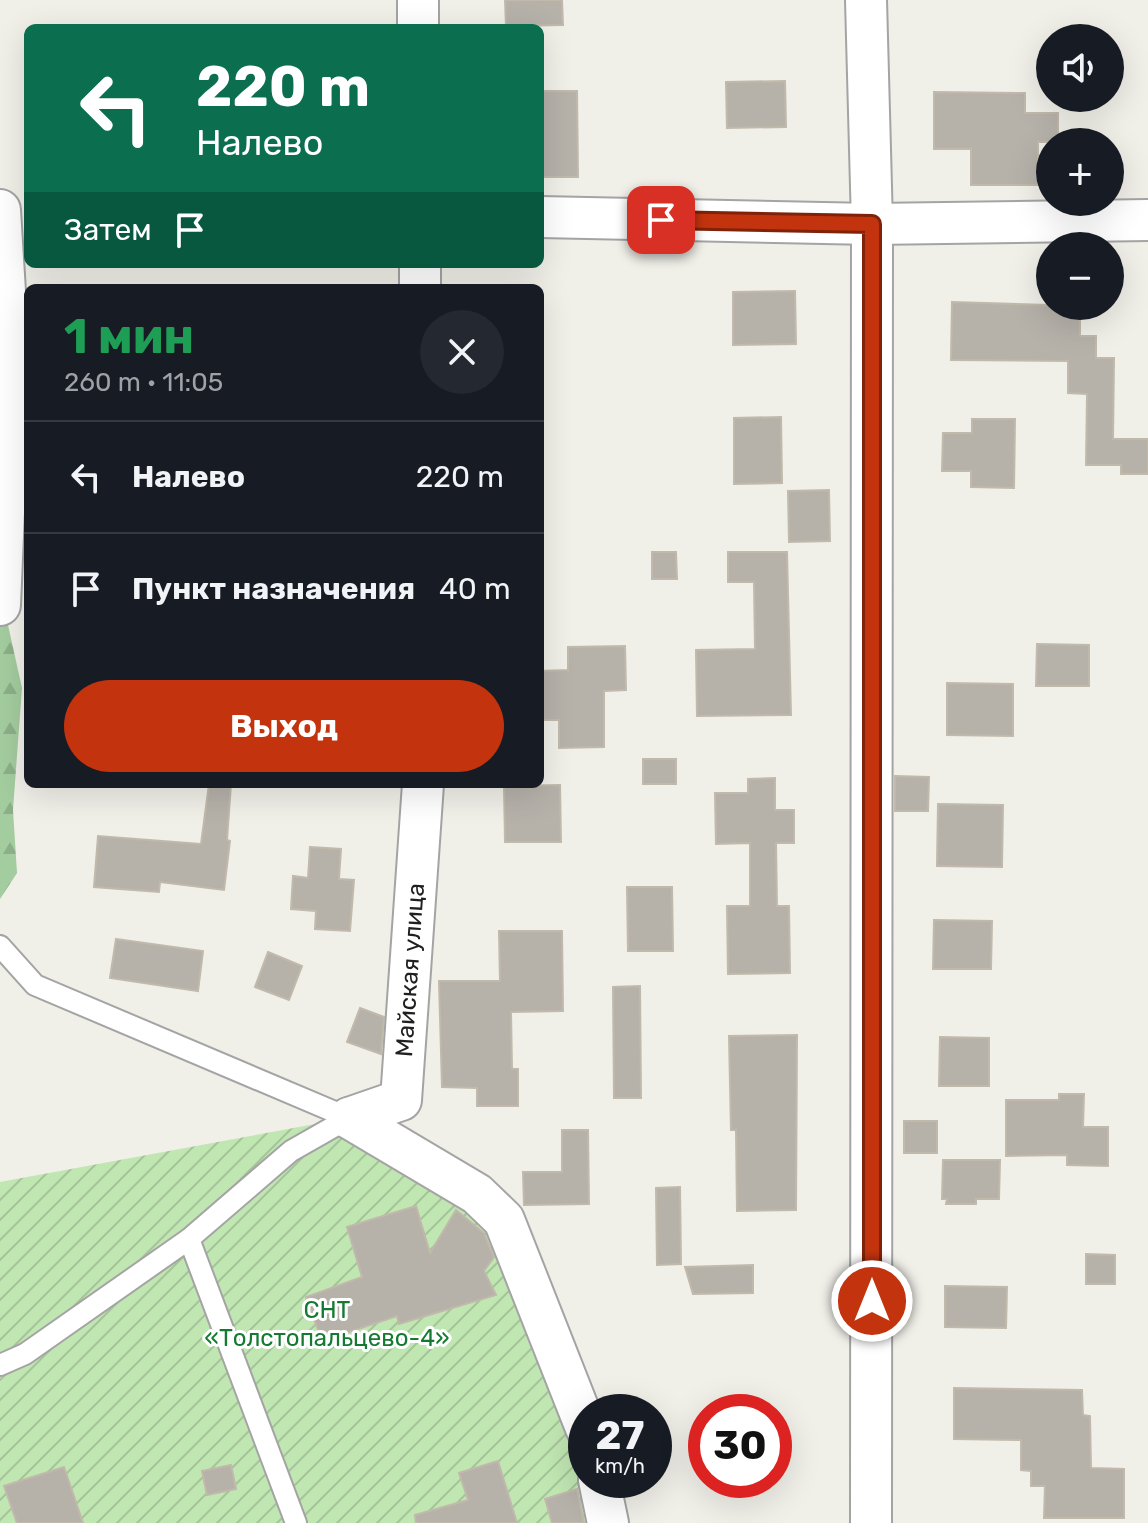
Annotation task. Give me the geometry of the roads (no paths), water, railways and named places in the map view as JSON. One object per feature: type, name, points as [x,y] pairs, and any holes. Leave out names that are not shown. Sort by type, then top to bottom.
[{"type":"street","points":[[418,0],[418,24]]},
{"type":"street","points":[[866,0],[872,224],[871,1523]]},
{"type":"street","points":[[0,203],[24,204]]},
{"type":"street","points":[[0,210],[10,373],[0,605]]},
{"type":"street","points":[[544,217],[872,224],[1148,220]]},
{"type":"street","name":"Майская улица","points":[[349,1118],[401,1100],[423,788]]},
{"type":"street","points":[[349,1118],[477,1194],[504,1220],[573,1394]]},
{"type":"street","points":[[603,1498],[608,1523]]},
{"type":"lane","points":[[0,946],[35,985],[349,1118]]},
{"type":"lane","points":[[0,1365],[25,1354],[189,1239],[291,1151],[349,1118]]},
{"type":"lane","points":[[189,1239],[296,1523]]},
{"type":"park label","name":"СНТ «Толстопальцево-4»","points":[[327,1324]]}]
